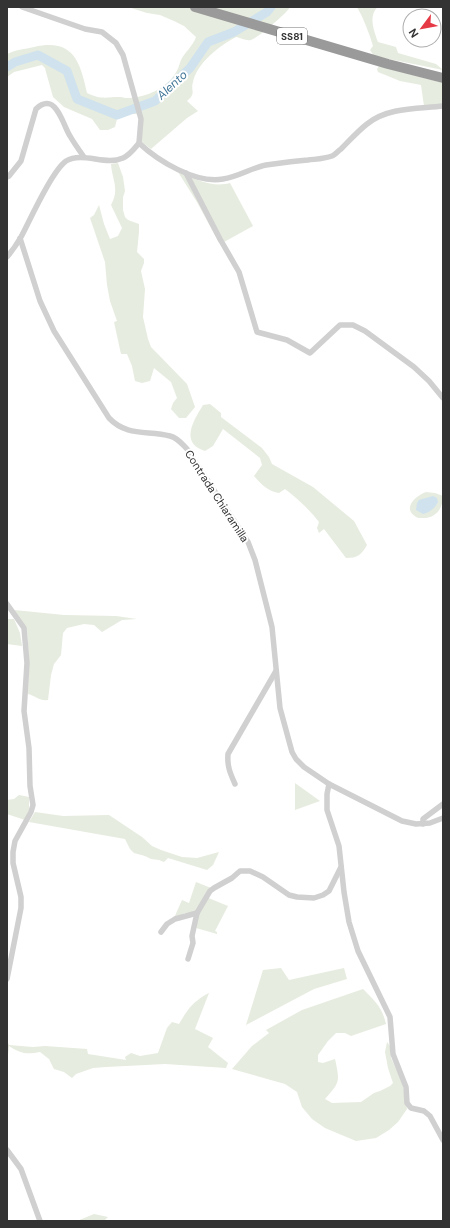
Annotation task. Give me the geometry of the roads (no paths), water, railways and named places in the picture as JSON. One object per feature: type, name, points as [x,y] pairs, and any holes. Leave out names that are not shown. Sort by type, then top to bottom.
[{"type":"highway","name":"SS81","points":[[195,7],[388,64],[443,78]]},
{"type":"street","points":[[7,257],[20,238],[60,166],[67,160],[84,157],[104,161],[124,158],[139,143],[141,119],[123,56],[116,43],[102,32],[85,29],[22,7]]},
{"type":"street","points":[[7,177],[21,161],[36,109],[45,103],[50,104],[57,110],[69,134],[84,157]]},
{"type":"street","points":[[139,143],[147,151],[166,164],[186,173],[201,178],[222,180],[234,177],[254,168],[322,159],[333,156],[368,123],[382,116],[397,111],[443,106]]},
{"type":"street","points":[[186,173],[239,272],[257,332],[287,340],[310,353],[340,325],[353,325],[365,331],[414,367],[443,398]]},
{"type":"street","name":"Contrada Chiaramilla","points":[[20,238],[40,301],[54,331],[109,418],[115,424],[129,431],[170,436],[178,440],[188,449],[248,542],[255,560],[272,627],[280,708],[292,752],[304,767],[329,784],[402,821],[419,824]]},
{"type":"street","points":[[7,604],[24,628],[27,663],[24,711],[29,748],[30,786],[33,805],[31,812],[15,842],[13,852],[13,863],[22,908],[7,978]]},
{"type":"street","points":[[235,784],[227,764],[228,754],[276,670]]},
{"type":"street","points":[[329,784],[327,794],[327,810],[336,836],[349,922],[358,951],[390,1017],[394,1054],[406,1087],[407,1103],[411,1108],[424,1111],[430,1116],[443,1140]]},
{"type":"street","points":[[419,824],[423,819],[443,804]]},
{"type":"street","points":[[419,824],[430,823],[443,818]]},
{"type":"street","points":[[188,959],[193,943],[192,936],[197,913],[210,891],[232,878],[240,871],[250,871],[263,877],[289,895],[296,898],[314,898],[329,891],[341,866]]},
{"type":"street","points":[[161,932],[167,924],[197,913]]},
{"type":"street","points":[[7,1150],[21,1170],[40,1221]]},
{"type":"water","points":[[433,496],[437,498],[438,502],[432,510],[423,514],[416,510],[419,500]]},
{"type":"waterway","name":"Alento","points":[[7,67],[15,62],[38,55],[67,71],[77,99],[117,115],[155,101],[190,68],[208,42],[234,32],[267,12],[271,7]]}]
